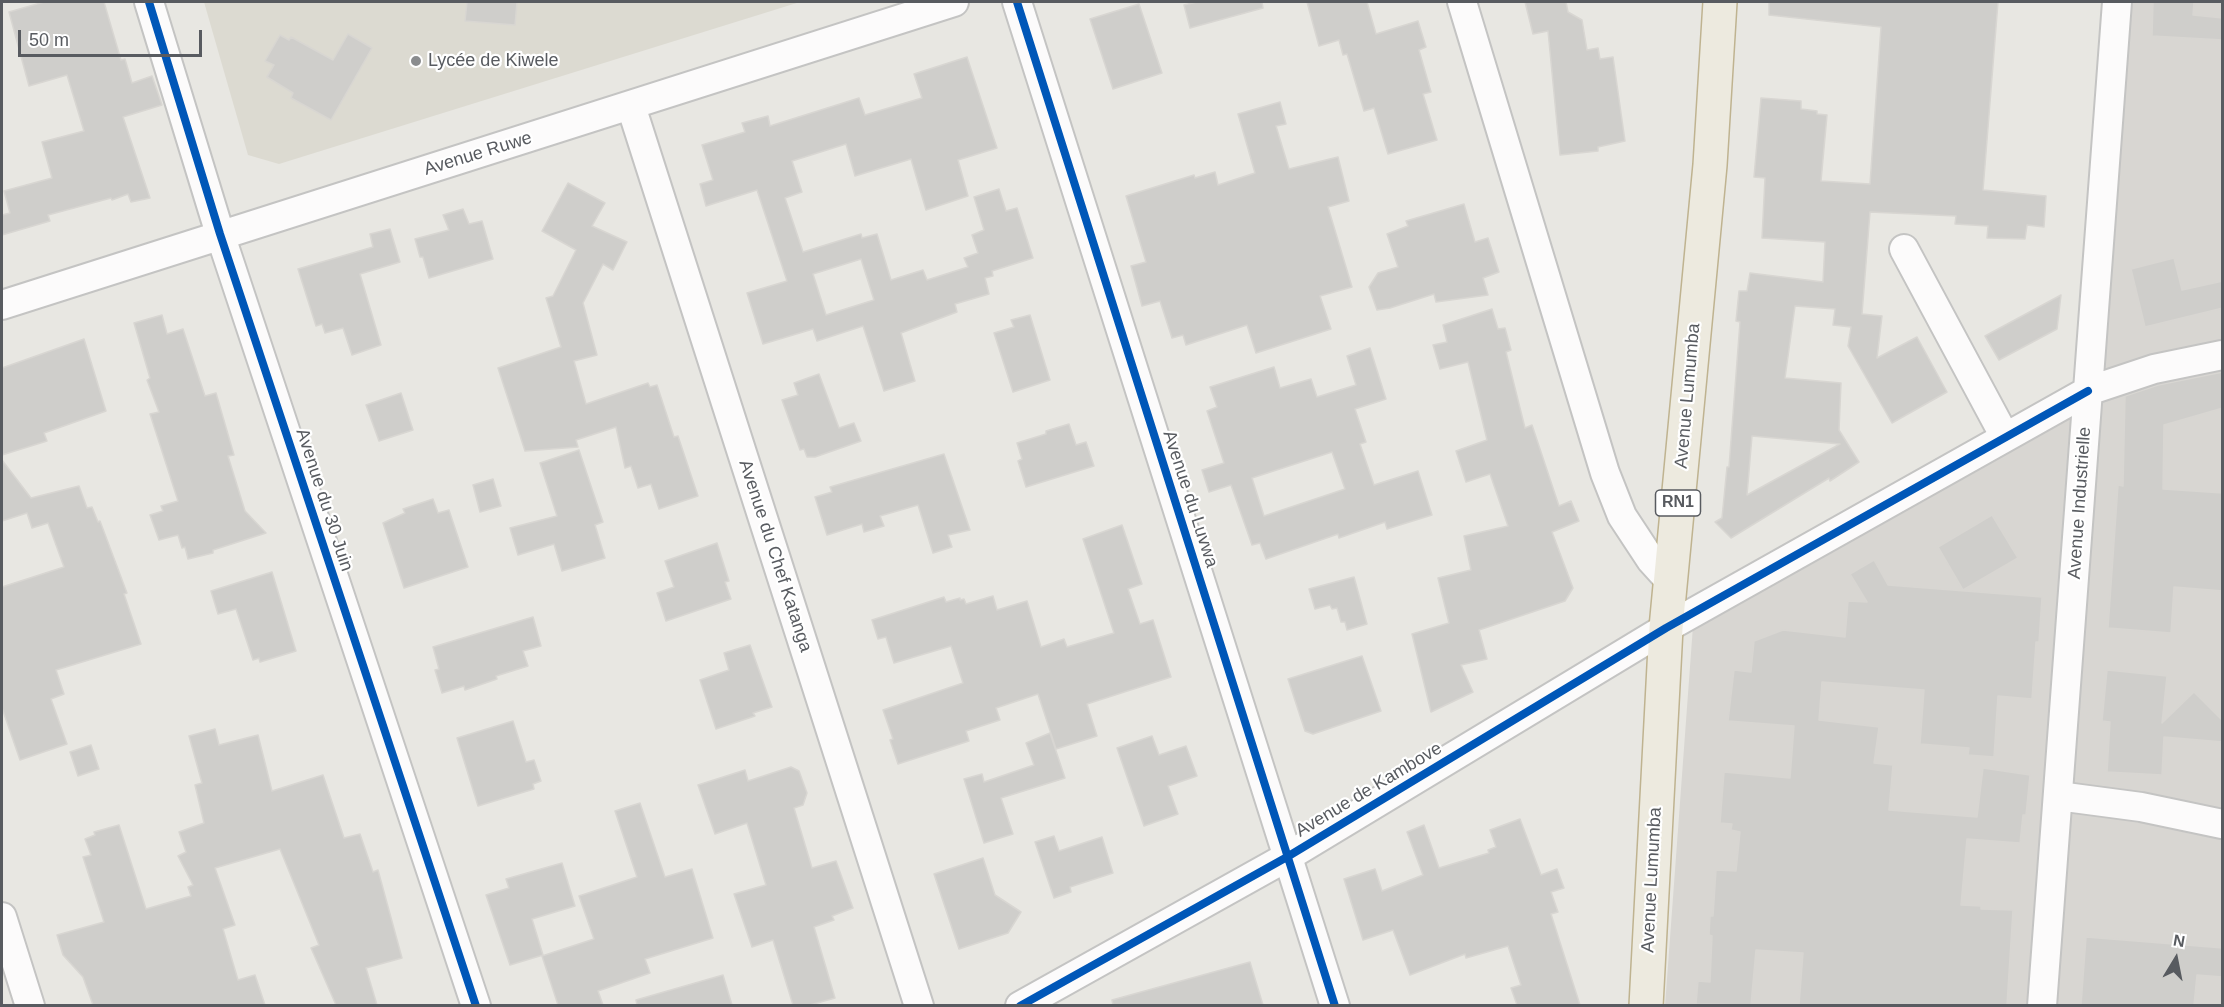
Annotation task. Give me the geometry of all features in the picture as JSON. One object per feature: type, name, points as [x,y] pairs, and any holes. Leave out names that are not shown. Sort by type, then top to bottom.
[{"type":"highway","name":"Avenue Lumumba","points":[[1646,1005],[1666,628],[1710,165],[1720,2]]},
{"type":"street","name":"Avenue du 30 Juin","points":[[149,2],[220,234],[476,1005]]},
{"type":"street","name":"Avenue Ruwe","points":[[2,305],[954,2]]},
{"type":"street","name":"Avenue du Luvwa","points":[[1017,2],[1335,1005]]},
{"type":"street","points":[[1462,2],[1605,473],[1622,516],[1651,560],[1671,582]]},
{"type":"street","name":"Avenue Industrielle","points":[[2042,1005],[2117,2]]},
{"type":"street","name":"Avenue du Chef Katanga","points":[[631,106],[919,1005]]},
{"type":"street","points":[[1904,249],[2005,437]]},
{"type":"street","name":"Avenue de Kambove","points":[[1020,1005],[1287,857],[1666,628],[2088,391],[2143,372],[2223,355]]},
{"type":"street","points":[[2058,796],[2141,807],[2223,824]]},
{"type":"street","points":[[2,918],[30,1005]]},
{"type":"shaded area","name":"Lycée de Kiwele","points":[[204,2],[800,2],[279,164],[248,155]]},
{"type":"shaded area","points":[[2109,2],[2222,2],[2222,1005],[1665,1006],[1693,626],[2083,391]]},
{"type":"building","points":[[44,2],[104,2],[121,60],[125,59],[132,83],[152,76],[162,105],[123,117],[150,198],[131,202],[128,194],[112,200],[111,198],[48,215],[50,221],[2,235],[2,215],[10,213],[4,191],[52,178],[42,142],[84,131],[67,75],[29,86],[9,12]]},
{"type":"building","points":[[467,2],[517,2],[515,25],[465,21]]},
{"type":"building","points":[[1197,2],[1262,2],[1263,8],[1190,28],[1184,5]]},
{"type":"building","points":[[1307,2],[1367,2],[1376,34],[1418,21],[1426,47],[1419,50],[1431,92],[1423,94],[1437,140],[1388,154],[1374,108],[1364,111],[1347,54],[1343,55],[1339,40],[1319,46]]},
{"type":"building","points":[[1525,2],[1566,2],[1568,12],[1582,20],[1587,50],[1598,48],[1600,59],[1613,57],[1625,141],[1598,147],[1598,151],[1560,155],[1548,31],[1533,34]]},
{"type":"building","points":[[1769,2],[1998,2],[1983,190],[2046,196],[2044,227],[2027,225],[2025,239],[1987,238],[1988,226],[1955,224],[1956,216],[1870,212],[1862,314],[1882,316],[1877,358],[1917,337],[1947,392],[1892,423],[1848,346],[1851,327],[1833,325],[1835,309],[1795,306],[1785,378],[1841,383],[1839,430],[1859,462],[1731,538],[1715,522],[1722,518],[1727,467],[1729,467],[1740,322],[1736,321],[1739,291],[1747,291],[1750,273],[1823,282],[1825,242],[1762,238],[1765,178],[1754,177],[1761,98],[1801,101],[1801,109],[1827,115],[1821,181],[1870,184],[1881,27],[1769,15]],"holes":[[[1752,436],[1840,444],[1747,495]]]},
{"type":"building","points":[[2153,2],[2194,2],[2193,15],[2223,18],[2223,40],[2152,36]]},
{"type":"building","points":[[1139,4],[1162,73],[1113,89],[1090,19]]},
{"type":"building","points":[[348,34],[372,48],[331,120],[291,98],[293,93],[267,77],[274,65],[265,61],[280,35],[289,40],[291,37],[333,60]]},
{"type":"building","points":[[967,57],[997,148],[958,160],[968,196],[926,210],[911,159],[855,176],[846,144],[792,161],[802,192],[785,198],[803,252],[861,234],[862,238],[877,234],[891,280],[923,270],[927,280],[968,267],[964,258],[978,253],[972,235],[984,230],[974,197],[999,189],[1006,211],[1017,208],[1033,258],[992,271],[993,276],[985,278],[989,294],[955,304],[957,312],[901,333],[915,381],[884,391],[863,326],[817,341],[813,329],[763,344],[747,293],[787,281],[757,190],[706,206],[700,184],[713,180],[702,145],[745,132],[742,123],[768,116],[770,126],[859,98],[865,115],[922,98],[914,74]],"holes":[[[861,259],[874,300],[826,315],[813,274]]]},
{"type":"building","points":[[1280,102],[1286,124],[1276,126],[1289,169],[1338,157],[1349,201],[1328,207],[1352,287],[1320,296],[1331,329],[1256,353],[1247,325],[1186,345],[1183,335],[1172,338],[1160,301],[1142,306],[1131,266],[1146,262],[1126,196],[1194,175],[1195,178],[1215,172],[1218,185],[1255,173],[1238,114]]},
{"type":"building","points":[[568,183],[605,203],[592,226],[627,242],[613,270],[603,264],[583,303],[597,355],[574,361],[586,404],[648,383],[650,387],[657,385],[674,437],[678,436],[698,496],[659,509],[651,484],[638,488],[631,466],[625,468],[616,427],[576,440],[578,447],[525,451],[498,368],[561,347],[546,298],[553,296],[576,250],[542,231]]},
{"type":"building","points":[[1464,204],[1475,242],[1488,238],[1499,272],[1483,278],[1488,295],[1436,302],[1434,294],[1377,310],[1369,287],[1378,273],[1398,267],[1387,234],[1408,226],[1406,221]]},
{"type":"building","points":[[463,209],[469,224],[482,221],[493,259],[429,278],[415,239],[449,230],[443,215]]},
{"type":"building","points":[[390,229],[400,262],[360,274],[381,345],[352,355],[343,328],[325,333],[322,324],[316,326],[298,269],[373,247],[370,234]]},
{"type":"building","points":[[2174,258],[2182,290],[2223,281],[2223,308],[2145,327],[2131,269]]},
{"type":"building","points":[[2061,295],[2057,329],[1999,360],[1985,336]]},
{"type":"building","points":[[1492,309],[1498,329],[1505,328],[1511,350],[1506,352],[1525,428],[1532,425],[1559,506],[1571,501],[1579,521],[1552,532],[1573,588],[1565,601],[1479,630],[1487,659],[1461,665],[1473,692],[1431,712],[1412,634],[1449,623],[1438,578],[1471,570],[1464,536],[1508,526],[1490,474],[1466,482],[1456,451],[1487,440],[1468,362],[1440,369],[1433,345],[1447,342],[1443,325]]},
{"type":"building","points":[[162,315],[167,334],[183,329],[205,396],[216,393],[234,455],[228,456],[245,511],[266,533],[213,550],[213,553],[188,559],[185,547],[182,548],[178,535],[159,540],[150,515],[163,511],[161,506],[178,501],[150,414],[159,412],[147,380],[150,378],[134,323]]},
{"type":"building","points":[[1030,315],[1050,380],[1013,392],[994,333],[1014,327],[1011,320]]},
{"type":"building","points":[[84,339],[106,411],[44,433],[47,441],[2,455],[2,368]]},
{"type":"building","points":[[1370,348],[1386,399],[1355,409],[1366,442],[1360,444],[1374,485],[1418,471],[1432,515],[1387,529],[1385,522],[1339,538],[1338,534],[1266,559],[1260,543],[1252,545],[1231,485],[1209,492],[1202,470],[1224,463],[1207,411],[1217,407],[1210,387],[1274,367],[1280,388],[1311,379],[1317,397],[1356,385],[1347,356]],"holes":[[[1332,452],[1345,489],[1264,516],[1252,478]]]},
{"type":"building","points":[[2223,372],[2223,408],[2164,425],[2163,489],[2223,493],[2223,591],[2174,587],[2171,633],[2108,628],[2118,485],[2123,486],[2125,396],[2158,385]]},
{"type":"building","points":[[819,374],[839,428],[854,423],[861,441],[815,457],[807,457],[804,449],[800,450],[782,400],[798,395],[794,383]]},
{"type":"building","points":[[401,393],[413,430],[379,441],[366,405]]},
{"type":"building","points":[[1069,424],[1076,445],[1086,442],[1094,466],[1026,487],[1018,461],[1022,459],[1017,443]]},
{"type":"building","points":[[579,450],[603,522],[595,525],[605,558],[562,571],[554,544],[518,555],[510,528],[557,516],[540,463]]},
{"type":"building","points":[[944,454],[970,530],[948,535],[952,547],[933,553],[918,505],[880,516],[884,526],[864,532],[862,524],[827,535],[815,497],[832,492],[830,487]]},
{"type":"building","points":[[2,460],[31,498],[79,486],[87,508],[92,507],[98,522],[100,521],[127,593],[124,594],[141,644],[56,670],[64,694],[51,699],[67,744],[20,760],[2,708],[2,587],[64,567],[48,523],[32,528],[27,513],[2,521]]},
{"type":"building","points":[[493,479],[501,506],[480,512],[473,485]]},
{"type":"building","points":[[433,499],[438,513],[449,510],[468,567],[404,588],[383,523],[405,513],[403,509]]},
{"type":"building","points":[[1992,515],[2018,558],[1963,590],[1938,547]]},
{"type":"building","points":[[1122,525],[1142,584],[1128,589],[1140,624],[1153,620],[1171,677],[1087,704],[1097,736],[1056,749],[1038,694],[996,708],[1000,720],[966,731],[969,741],[898,764],[890,740],[893,739],[883,710],[963,683],[951,646],[894,663],[886,637],[878,639],[872,620],[944,597],[946,602],[964,599],[966,604],[993,596],[997,610],[1027,601],[1041,647],[1064,639],[1067,647],[1114,633],[1083,539]]},
{"type":"building","points":[[717,543],[729,581],[725,582],[731,599],[666,621],[657,593],[674,587],[665,561]]},
{"type":"building","points":[[1874,560],[1888,585],[2042,597],[2032,699],[1998,696],[1994,757],[1968,755],[1969,748],[1920,744],[1924,690],[1822,682],[1819,720],[1879,727],[1874,763],[1893,765],[1889,810],[1977,817],[1983,768],[2030,775],[2026,815],[2023,815],[2020,843],[1967,839],[1961,905],[1981,906],[1981,909],[2013,910],[2007,1005],[1799,1005],[1803,953],[1756,950],[1751,1005],[1696,1004],[1698,981],[1710,982],[1712,936],[1709,935],[1710,916],[1713,916],[1716,870],[1736,871],[1740,832],[1731,830],[1732,824],[1720,823],[1724,772],[1790,778],[1794,726],[1728,721],[1734,670],[1751,672],[1754,641],[1783,630],[1845,637],[1848,601],[1867,602],[1850,574]]},
{"type":"building","points":[[272,572],[296,651],[260,662],[259,658],[253,660],[236,609],[218,614],[211,591]]},
{"type":"building","points":[[1354,577],[1367,624],[1347,630],[1345,622],[1341,622],[1337,608],[1332,609],[1330,605],[1315,609],[1309,589]]},
{"type":"building","points":[[533,617],[541,646],[523,651],[528,666],[496,676],[497,679],[465,690],[464,686],[442,693],[435,670],[439,669],[433,647]]},
{"type":"building","points":[[750,645],[772,707],[753,713],[755,716],[716,729],[700,680],[729,670],[724,653]]},
{"type":"building","points":[[1362,656],[1381,711],[1313,734],[1305,731],[1288,679]]},
{"type":"building","points":[[2107,670],[2167,676],[2162,723],[2194,692],[2223,721],[2223,742],[2164,737],[2162,775],[2107,772],[2110,722],[2102,721]]},
{"type":"building","points":[[513,721],[526,762],[534,760],[541,781],[533,784],[534,789],[478,806],[457,738]]},
{"type":"building","points":[[215,729],[219,745],[258,735],[272,791],[323,775],[344,838],[360,834],[373,872],[378,870],[402,958],[366,968],[377,1005],[336,1005],[311,948],[319,945],[280,849],[215,868],[235,925],[223,929],[238,980],[255,975],[265,1005],[93,1005],[83,977],[63,955],[57,935],[104,922],[83,857],[91,855],[85,839],[95,835],[94,832],[119,825],[146,909],[191,896],[188,887],[193,885],[178,856],[186,852],[179,832],[204,823],[195,785],[202,783],[189,736]]},
{"type":"building","points":[[1050,733],[1065,778],[1001,798],[1013,834],[984,843],[964,779],[982,774],[984,782],[1034,765],[1026,743]]},
{"type":"building","points":[[1152,736],[1159,755],[1186,746],[1197,776],[1168,786],[1178,814],[1144,826],[1117,748]]},
{"type":"building","points":[[91,745],[99,769],[78,776],[70,752]]},
{"type":"building","points":[[791,767],[799,771],[807,793],[803,805],[794,808],[812,868],[836,861],[853,908],[832,916],[834,920],[814,927],[835,998],[810,1005],[793,1005],[773,940],[752,947],[734,894],[766,885],[747,823],[715,834],[698,785],[745,770],[748,781]]},
{"type":"building","points":[[640,803],[665,877],[692,869],[713,938],[645,959],[650,973],[598,991],[603,1005],[558,1005],[542,956],[594,939],[579,896],[637,877],[615,811]]},
{"type":"building","points":[[1520,819],[1541,875],[1557,869],[1564,888],[1551,892],[1558,912],[1551,914],[1580,1005],[1517,1005],[1511,988],[1521,985],[1508,946],[1466,958],[1465,954],[1410,975],[1393,930],[1363,940],[1344,879],[1375,869],[1382,891],[1423,875],[1407,832],[1424,825],[1439,868],[1489,853],[1488,850],[1496,847],[1490,830]]},
{"type":"building","points":[[1054,836],[1059,851],[1102,837],[1113,873],[1070,887],[1071,892],[1054,898],[1035,842]]},
{"type":"building","points":[[983,858],[995,895],[1021,912],[1008,933],[959,949],[934,874]]},
{"type":"building","points":[[562,863],[575,906],[532,919],[543,955],[510,965],[486,895],[509,888],[506,879]]},
{"type":"building","points":[[2086,937],[2223,948],[2223,977],[2197,975],[2194,1005],[2081,1005]]},
{"type":"building","points":[[1250,962],[1263,1005],[1113,1005],[1112,1000]]},
{"type":"building","points":[[723,975],[732,1005],[637,1005],[636,1000]]},
{"type":"cycle path","points":[[149,2],[220,234],[476,1006]]},
{"type":"cycle path","points":[[1017,2],[1335,1006]]},
{"type":"cycle path","points":[[1020,1006],[1287,857],[1666,628],[2088,391]]},
{"type":"place","name":"Lycée de Kiwele","points":[[416,61]]}]
